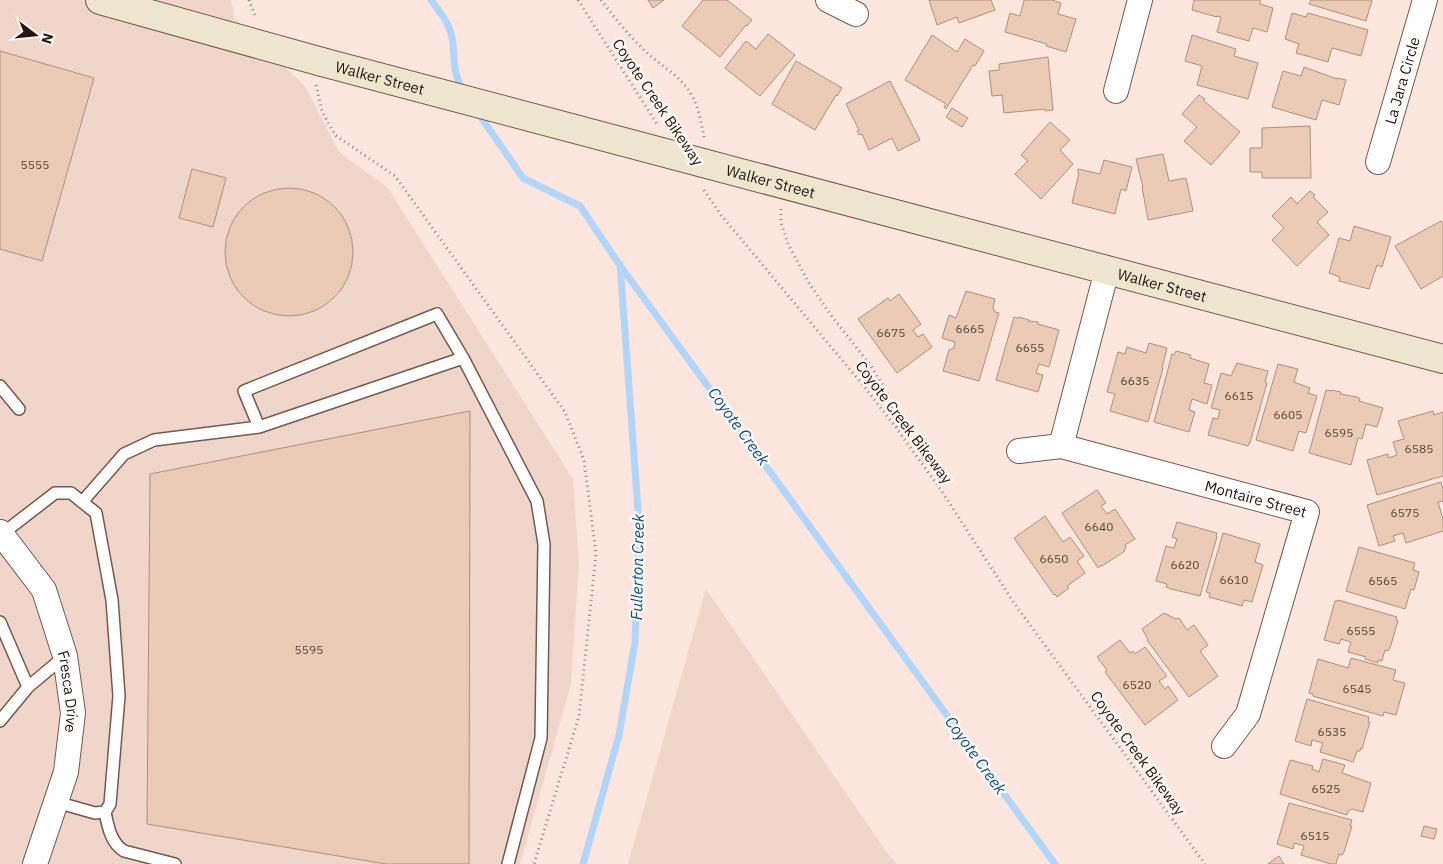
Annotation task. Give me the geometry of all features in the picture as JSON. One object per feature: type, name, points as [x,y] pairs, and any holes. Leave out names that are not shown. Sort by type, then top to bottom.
[{"type":"main road","name":"Walker Street","points":[[100,0],[704,170],[780,183],[1443,359]]},
{"type":"street","points":[[828,0],[856,14]]},
{"type":"street","points":[[1116,91],[1140,0]]},
{"type":"street","name":"La Jara Circle","points":[[1378,162],[1425,0]]},
{"type":"street","points":[[1061,446],[1107,270]]},
{"type":"street","name":"Montaire Street","points":[[1019,451],[1061,446],[1307,512],[1248,714],[1224,746]]},
{"type":"street","name":"Fresca Drive","points":[[1,533],[44,590],[66,656],[73,713],[66,772],[35,864]]},
{"type":"lane","points":[[259,428],[244,391],[437,314],[463,358],[537,501],[544,544],[541,738],[508,864]]},
{"type":"lane","points":[[82,502],[124,454],[154,440],[259,428],[463,358]]},
{"type":"lane","points":[[0,386],[19,409]]},
{"type":"lane","points":[[1,533],[55,493],[71,493],[96,513],[112,600],[118,696],[110,804],[104,812],[95,813],[56,802]]},
{"type":"lane","points":[[0,622],[28,687]]},
{"type":"lane","points":[[0,721],[28,687],[66,656]]},
{"type":"lane","points":[[104,812],[112,838],[118,847],[124,851],[174,864]]},
{"type":"path","name":"Coyote Creek Bikeway","points":[[578,0],[658,126]]},
{"type":"path","points":[[601,0],[622,27],[646,52],[683,83],[691,93],[697,104],[704,170]]},
{"type":"path","name":"Coyote Creek Bikeway","points":[[704,170],[722,214],[897,429],[941,490],[1014,603],[1205,864]]},
{"type":"path","points":[[780,183],[781,223],[788,244],[814,291],[887,392],[897,429]]},
{"type":"shaded area","points":[[0,0],[231,0],[235,19],[305,86],[339,152],[387,187],[573,479],[579,563],[571,684],[520,864],[0,864]]},
{"type":"shaded area","points":[[706,589],[885,850],[896,864],[628,864]]},
{"type":"building","points":[[648,0],[664,0],[653,8]]},
{"type":"building","points":[[703,0],[727,0],[752,20],[720,57],[682,26]]},
{"type":"building","points":[[929,0],[991,0],[995,10],[959,23],[957,17],[937,25]]},
{"type":"building","points":[[1024,0],[1052,0],[1061,3],[1058,14],[1076,19],[1066,52],[1046,46],[1047,44],[1005,32],[1010,13],[1020,16]]},
{"type":"building","points":[[1194,0],[1260,0],[1260,4],[1273,8],[1267,32],[1253,28],[1249,41],[1217,32],[1221,17],[1192,10]]},
{"type":"building","points":[[1311,0],[1372,0],[1366,21],[1309,4]]},
{"type":"building","points":[[1292,13],[1306,17],[1308,13],[1368,30],[1361,56],[1332,48],[1328,62],[1296,53],[1299,44],[1285,39]]},
{"type":"building","points":[[768,34],[795,55],[760,96],[725,68],[746,41],[756,49]]},
{"type":"building","points":[[932,35],[957,52],[965,39],[984,51],[975,66],[973,65],[946,109],[944,107],[946,104],[905,80]]},
{"type":"building","points":[[1192,35],[1236,49],[1234,56],[1258,63],[1248,99],[1197,85],[1202,66],[1185,61]]},
{"type":"building","points":[[0,51],[94,78],[42,261],[0,249]]},
{"type":"building","points":[[1048,57],[1053,110],[1004,113],[1002,95],[992,96],[989,71],[999,70],[999,64]]},
{"type":"building","points":[[796,61],[842,88],[815,130],[772,104]]},
{"type":"building","points":[[1304,67],[1337,79],[1346,80],[1339,105],[1322,100],[1316,120],[1272,107],[1283,71],[1301,76]]},
{"type":"building","points":[[890,81],[920,140],[898,151],[892,138],[869,150],[862,134],[859,135],[857,131],[859,130],[846,104]]},
{"type":"building","points":[[1199,95],[1240,132],[1211,165],[1184,141],[1197,127],[1182,114]]},
{"type":"building","points":[[952,108],[968,118],[962,127],[946,117]]},
{"type":"building","points":[[1050,122],[1070,140],[1060,150],[1073,164],[1041,199],[1015,174],[1028,161],[1021,155]]},
{"type":"building","points":[[1310,126],[1311,178],[1262,178],[1262,172],[1250,172],[1250,148],[1262,148],[1262,128]]},
{"type":"building","points":[[1163,154],[1169,181],[1186,178],[1193,211],[1148,220],[1136,159]]},
{"type":"building","points":[[1104,160],[1132,167],[1126,191],[1121,189],[1115,214],[1072,203],[1079,173],[1078,169],[1100,174]]},
{"type":"building","points":[[192,169],[226,178],[213,227],[179,218]]},
{"type":"building","points":[[289,188],[313,193],[334,207],[348,228],[353,252],[348,276],[334,297],[313,311],[289,316],[265,311],[244,297],[230,276],[225,252],[230,228],[244,207],[265,193]]},
{"type":"building","points":[[1310,191],[1315,195],[1313,197],[1328,212],[1317,222],[1329,235],[1297,266],[1272,240],[1284,228],[1272,216],[1291,197],[1297,204]]},
{"type":"building","points":[[1441,221],[1443,224],[1443,276],[1421,289],[1395,246]]},
{"type":"building","points":[[1354,226],[1391,237],[1382,267],[1377,265],[1369,289],[1339,281],[1340,277],[1329,273],[1339,238],[1350,241]]},
{"type":"building","points":[[966,291],[995,299],[993,308],[995,312],[999,313],[979,381],[943,371],[949,350],[954,348],[955,342],[942,338],[949,315],[956,318]]},
{"type":"building","points":[[899,294],[921,324],[913,330],[918,337],[923,334],[932,347],[897,373],[858,319],[888,298],[890,301]]},
{"type":"building","points":[[1014,317],[1038,322],[1038,324],[1059,330],[1049,367],[1039,364],[1036,373],[1043,375],[1038,392],[996,380]]},
{"type":"building","points":[[1149,343],[1167,348],[1148,422],[1110,411],[1115,394],[1107,392],[1118,352],[1125,354],[1127,347],[1146,353]]},
{"type":"building","points":[[1176,351],[1191,355],[1190,358],[1209,364],[1204,383],[1212,385],[1207,404],[1192,399],[1189,410],[1195,412],[1189,432],[1154,422],[1172,354],[1174,355]]},
{"type":"building","points":[[1237,363],[1268,371],[1265,382],[1267,383],[1248,446],[1208,435],[1213,418],[1218,419],[1220,410],[1211,408],[1221,373],[1231,376]]},
{"type":"building","points":[[1278,364],[1298,369],[1294,382],[1310,388],[1308,393],[1317,396],[1306,433],[1299,431],[1293,451],[1256,440]]},
{"type":"building","points":[[1326,390],[1357,397],[1360,399],[1359,401],[1383,408],[1377,427],[1366,424],[1362,439],[1358,438],[1351,465],[1309,453]]},
{"type":"building","points":[[470,411],[469,864],[386,864],[147,824],[150,474]]},
{"type":"building","points":[[1433,411],[1434,415],[1443,412],[1443,476],[1377,495],[1367,460],[1388,454],[1388,458],[1397,455],[1393,442],[1404,439],[1398,421]]},
{"type":"building","points":[[1441,482],[1443,501],[1438,502],[1443,519],[1443,531],[1406,543],[1403,533],[1393,536],[1395,541],[1379,546],[1367,505]]},
{"type":"building","points":[[1097,490],[1106,503],[1101,506],[1107,514],[1115,509],[1135,539],[1125,545],[1125,551],[1098,568],[1062,513]]},
{"type":"building","points":[[1045,516],[1063,542],[1070,537],[1084,556],[1077,561],[1085,573],[1067,586],[1069,588],[1057,597],[1014,538]]},
{"type":"building","points":[[1177,522],[1217,533],[1200,596],[1171,589],[1166,587],[1167,584],[1156,581],[1166,546],[1174,548],[1177,539],[1172,537]]},
{"type":"building","points":[[1223,533],[1260,544],[1255,562],[1263,565],[1252,602],[1244,600],[1242,606],[1209,597],[1210,593],[1206,592]]},
{"type":"building","points":[[1359,547],[1415,563],[1413,570],[1419,572],[1414,590],[1411,589],[1405,609],[1346,591]]},
{"type":"building","points":[[1338,600],[1397,617],[1396,620],[1398,621],[1390,648],[1388,651],[1385,650],[1382,661],[1378,660],[1378,663],[1365,659],[1366,657],[1348,652],[1351,642],[1341,639],[1339,644],[1324,640],[1335,601]]},
{"type":"building","points":[[1164,613],[1176,619],[1179,618],[1187,630],[1194,625],[1208,645],[1200,651],[1218,676],[1189,697],[1147,640],[1142,629]]},
{"type":"building","points":[[1120,640],[1130,653],[1133,651],[1135,654],[1145,647],[1167,676],[1159,681],[1165,689],[1168,686],[1178,700],[1145,725],[1105,672],[1107,670],[1097,657]]},
{"type":"building","points":[[1351,658],[1396,670],[1393,680],[1405,683],[1396,715],[1384,712],[1383,716],[1313,696],[1313,694],[1309,693],[1318,659],[1348,668]]},
{"type":"building","points":[[1307,699],[1369,717],[1368,722],[1370,722],[1362,749],[1357,751],[1353,762],[1320,752],[1323,743],[1312,740],[1311,746],[1295,741]]},
{"type":"building","points":[[1323,759],[1345,765],[1342,773],[1371,783],[1363,812],[1352,809],[1348,811],[1347,815],[1280,794],[1290,760],[1313,766],[1312,769],[1319,772]]},
{"type":"building","points":[[1289,803],[1352,820],[1344,852],[1342,855],[1339,854],[1336,864],[1301,855],[1304,846],[1294,843],[1293,849],[1277,844]]},
{"type":"building","points":[[1424,826],[1437,829],[1434,839],[1421,836]]},
{"type":"building","points":[[1279,856],[1284,864],[1268,864]]},
{"type":"waterway","name":"Coyote Creek","points":[[431,0],[444,18],[451,33],[457,78],[464,91]]},
{"type":"waterway","name":"Coyote Creek","points":[[478,113],[523,178],[580,206],[619,264],[1055,864]]},
{"type":"waterway","name":"Fullerton Creek","points":[[583,864],[619,735],[635,642],[639,524],[620,264]]}]
